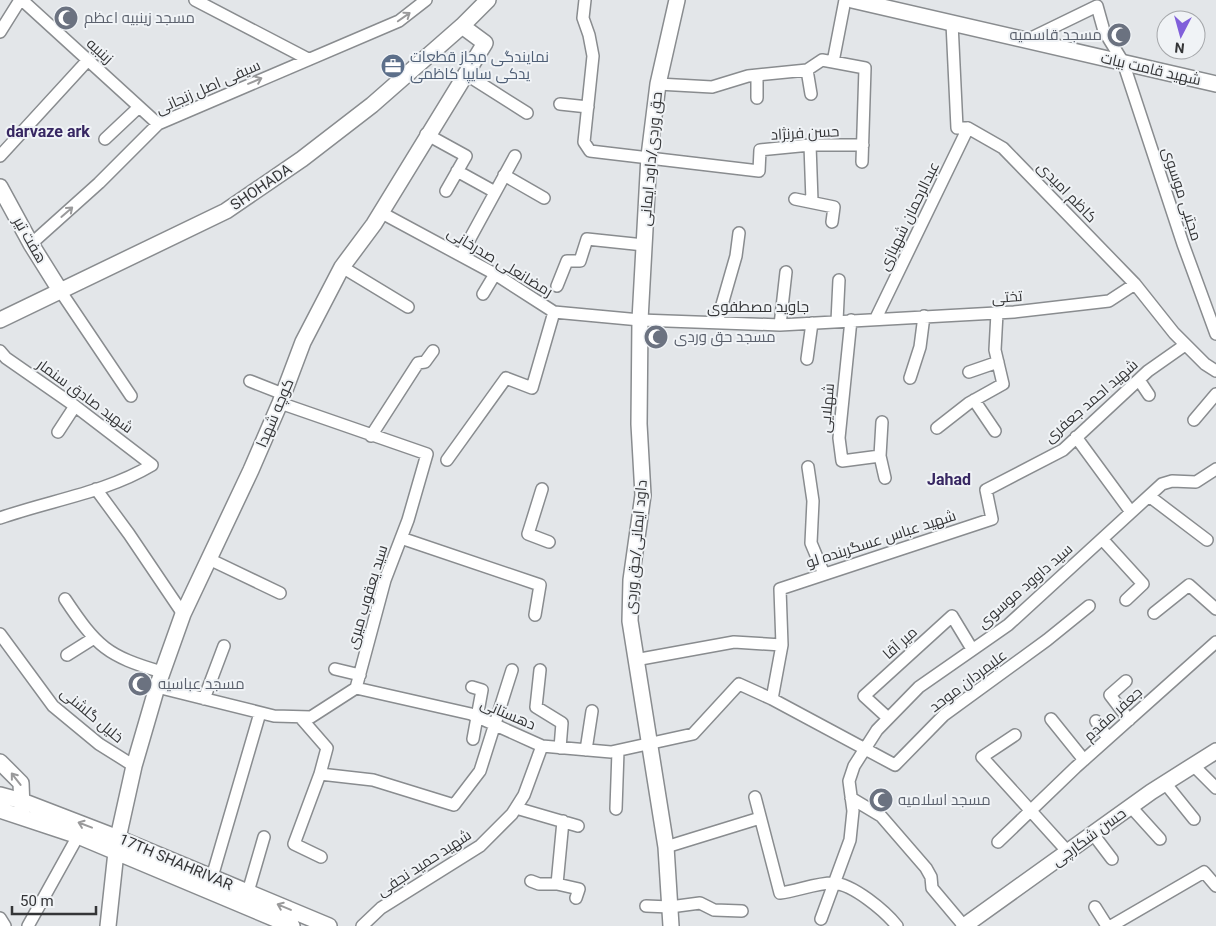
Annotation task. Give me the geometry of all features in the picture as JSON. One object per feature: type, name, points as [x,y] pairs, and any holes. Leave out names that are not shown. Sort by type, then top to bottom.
[{"type":"street","name":"زینبیه","points":[[0,32],[21,0],[158,124]]},
{"type":"street","points":[[195,0],[308,59]]},
{"type":"street","name":"SHOHADA","points":[[0,320],[226,211],[302,159],[372,105],[462,26],[488,0]]},
{"type":"street","points":[[586,0],[582,18],[589,35],[593,56],[584,142],[590,152],[649,156]]},
{"type":"street","name":"حق وردی/داود ایمانی","points":[[640,320],[649,156],[658,84],[677,0]]},
{"type":"street","points":[[834,62],[845,0]]},
{"type":"street","name":"شهید قامت بیات","points":[[852,0],[1216,84]]},
{"type":"street","name":"سیفی اصل زنجانی","points":[[31,244],[99,183],[158,124],[399,21],[423,1]]},
{"type":"street","name":"مجتبی موسوی","points":[[1027,40],[1097,6],[1104,31],[1123,62],[1183,244],[1216,334]]},
{"type":"street","name":"کاظم امیدی","points":[[952,23],[957,128],[968,128],[1003,148],[1135,284],[1185,345],[1205,364],[1216,371]]},
{"type":"street","name":"کوچه شهدا","points":[[108,926],[117,845],[134,766],[157,687],[183,614],[282,398],[303,342],[342,267],[380,212],[426,134],[484,43],[462,26]]},
{"type":"street","points":[[0,156],[88,60]]},
{"type":"street","points":[[658,84],[712,86],[757,75],[807,70],[822,60],[865,68],[862,162]]},
{"type":"street","points":[[807,70],[811,94]]},
{"type":"street","points":[[464,73],[527,113]]},
{"type":"street","points":[[757,75],[757,98]]},
{"type":"street","points":[[560,104],[588,106]]},
{"type":"street","points":[[106,139],[139,107]]},
{"type":"street","name":"عبدالرحمان شهبازی","points":[[876,318],[968,128]]},
{"type":"street","points":[[426,134],[466,156],[446,191]]},
{"type":"street","points":[[810,145],[812,201]]},
{"type":"street","name":"حسن فرنژاد","points":[[649,156],[759,170],[760,150],[810,145],[863,146]]},
{"type":"street","points":[[461,255],[515,156]]},
{"type":"street","points":[[457,171],[495,192]]},
{"type":"street","points":[[504,175],[544,198]]},
{"type":"street","name":"هفت تیر","points":[[0,187],[31,244],[61,292]]},
{"type":"street","points":[[795,199],[834,207],[832,222]]},
{"type":"street","name":"رمضانعلی صدرخانی","points":[[380,212],[495,274],[554,312],[640,320]]},
{"type":"street","points":[[717,322],[736,256],[739,233]]},
{"type":"street","points":[[557,286],[567,261],[580,261],[587,239],[644,245]]},
{"type":"street","points":[[342,267],[408,307]]},
{"type":"street","points":[[780,325],[786,272]]},
{"type":"street","points":[[483,294],[495,274]]},
{"type":"street","points":[[837,321],[840,280]]},
{"type":"street","name":"تختی","points":[[876,318],[997,313],[1109,301],[1135,284]]},
{"type":"street","points":[[61,292],[131,396]]},
{"type":"street","points":[[447,460],[506,378],[532,388],[554,312]]},
{"type":"street","points":[[937,428],[951,415],[1003,384],[995,350],[997,313]]},
{"type":"street","points":[[910,378],[920,347],[924,316]]},
{"type":"street","name":"جاوید مصطفوی","points":[[640,320],[780,325],[876,318]]},
{"type":"street","name":"داود ایمانی/حق وردی","points":[[640,320],[639,424],[643,495],[631,580],[630,621],[666,847],[671,926]]},
{"type":"street","name":"شهلایی","points":[[851,320],[839,438],[842,461],[880,456]]},
{"type":"street","points":[[807,359],[812,323]]},
{"type":"street","name":"شهید احمد جعفری","points":[[992,519],[986,490],[1063,450],[1139,380],[1185,345]]},
{"type":"street","name":"شهید صادق سنمار","points":[[0,351],[6,358],[74,406],[152,466],[132,477],[96,489]]},
{"type":"street","points":[[250,381],[282,398],[371,436],[418,363],[425,362],[433,351]]},
{"type":"street","points":[[969,372],[998,362]]},
{"type":"street","points":[[1139,380],[1149,394]]},
{"type":"street","points":[[1194,420],[1216,394]]},
{"type":"street","points":[[974,400],[995,431]]},
{"type":"street","points":[[58,432],[74,406]]},
{"type":"street","points":[[882,422],[880,456],[885,478]]},
{"type":"street","name":"سید یعقوب میری","points":[[356,688],[385,580],[401,538],[427,454],[371,436]]},
{"type":"street","points":[[1076,438],[1131,512]]},
{"type":"street","points":[[808,467],[813,501],[811,542],[824,574]]},
{"type":"street","name":"سید داوود موسوی","points":[[821,919],[850,840],[853,810],[849,781],[854,766],[877,730],[919,687],[1008,625],[1162,484],[1172,481],[1196,482],[1216,469]]},
{"type":"street","points":[[2,513],[96,489],[183,614]]},
{"type":"street","points":[[542,489],[528,534],[549,542]]},
{"type":"street","points":[[1149,496],[1207,540]]},
{"type":"street","name":"شهید عباس عسگربنده لو","points":[[782,645],[780,589],[992,519]]},
{"type":"street","points":[[401,538],[540,586],[536,615]]},
{"type":"street","points":[[1102,539],[1143,584],[1126,600]]},
{"type":"street","points":[[209,559],[280,593]]},
{"type":"street","points":[[1154,613],[1188,585],[1216,609]]},
{"type":"street","points":[[65,599],[94,638],[112,654],[127,662],[162,672]]},
{"type":"street","name":"علیمردان موحد","points":[[867,748],[895,765],[944,715],[1047,640],[1089,606]]},
{"type":"street","name":"میر آقا","points":[[888,718],[864,696],[952,616],[972,650]]},
{"type":"street","name":"خلیل گلشنی","points":[[0,634],[53,706],[99,744],[134,766]]},
{"type":"street","points":[[67,655],[94,638]]},
{"type":"street","points":[[635,660],[734,642],[782,645],[772,698],[867,748]]},
{"type":"street","name":"جعفر مقدم","points":[[998,842],[1084,760],[1216,642]]},
{"type":"street","points":[[204,699],[224,646]]},
{"type":"street","points":[[335,669],[360,674]]},
{"type":"street","points":[[320,774],[373,780],[454,805],[480,771],[512,670]]},
{"type":"street","points":[[540,670],[536,707],[562,722],[560,748]]},
{"type":"street","points":[[1126,681],[1110,696],[1129,720]]},
{"type":"street","name":"دهستانی","points":[[356,688],[477,716],[542,746],[611,752],[693,734],[739,684],[772,698]]},
{"type":"street","points":[[157,687],[274,716],[300,717],[311,717],[356,688]]},
{"type":"street","points":[[472,687],[482,690],[473,739]]},
{"type":"street","points":[[586,750],[592,711]]},
{"type":"street","points":[[212,877],[260,713]]},
{"type":"street","points":[[300,717],[327,748],[320,774],[294,844],[320,857]]},
{"type":"street","points":[[1050,719],[1084,760]]},
{"type":"street","points":[[1096,721],[1108,738]]},
{"type":"street","points":[[1015,735],[982,757],[1068,852]]},
{"type":"street","name":"شهید حمید نجفی","points":[[362,926],[381,908],[480,846],[516,808],[524,796],[542,746]]},
{"type":"street","points":[[616,809],[618,751]]},
{"type":"street","name":"حسن شکارچی","points":[[964,926],[1165,783],[1216,751]]},
{"type":"street","points":[[0,762],[21,783],[22,808]]},
{"type":"street","points":[[1193,765],[1216,788]]},
{"type":"street","points":[[1165,783],[1194,819]]},
{"type":"street","name":"17TH SHAHRIVAR","points":[[0,795],[78,836],[117,845],[292,926]]},
{"type":"street","points":[[755,797],[780,893],[834,883],[852,888],[890,917],[897,926]]},
{"type":"street","points":[[851,798],[881,816],[926,868],[931,877],[932,888],[964,926]]},
{"type":"street","points":[[1131,807],[1160,839]]},
{"type":"street","name":"17TH SHAHRIVAR","points":[[0,810],[22,808],[117,845],[212,877],[329,926]]},
{"type":"street","points":[[516,808],[578,826]]},
{"type":"street","points":[[666,847],[760,818]]},
{"type":"street","points":[[557,884],[563,822]]},
{"type":"street","points":[[1093,834],[1112,859]]},
{"type":"street","points":[[28,926],[78,836]]},
{"type":"street","points":[[248,892],[264,837]]},
{"type":"street","points":[[1111,926],[1204,872],[1216,886]]},
{"type":"street","points":[[531,881],[539,884],[557,884],[579,889],[576,898]]},
{"type":"street","points":[[646,906],[670,907],[700,903],[714,910],[742,911]]},
{"type":"street","points":[[1095,907],[1106,926]]},
{"type":"street","points":[[0,918],[5,926]]},
{"type":"place","name":"مسجد زینبیه اعظم","points":[[66,18]]},
{"type":"place","name":"مسجد قاسمیه","points":[[1119,35]]},
{"type":"place","name":"نمایندگی مجاز قطعات یدکی سایپا کاظمی","points":[[393,66]]},
{"type":"place","name":"مسجد حق وردی","points":[[656,337]]},
{"type":"place","name":"مسجد عباسیه","points":[[140,684]]},
{"type":"place","name":"مسجد اسلامیه","points":[[881,800]]},
{"type":"district","name":"darvaze ark","points":[[48,131]]},
{"type":"district","name":"Jahad","points":[[949,479]]}]
